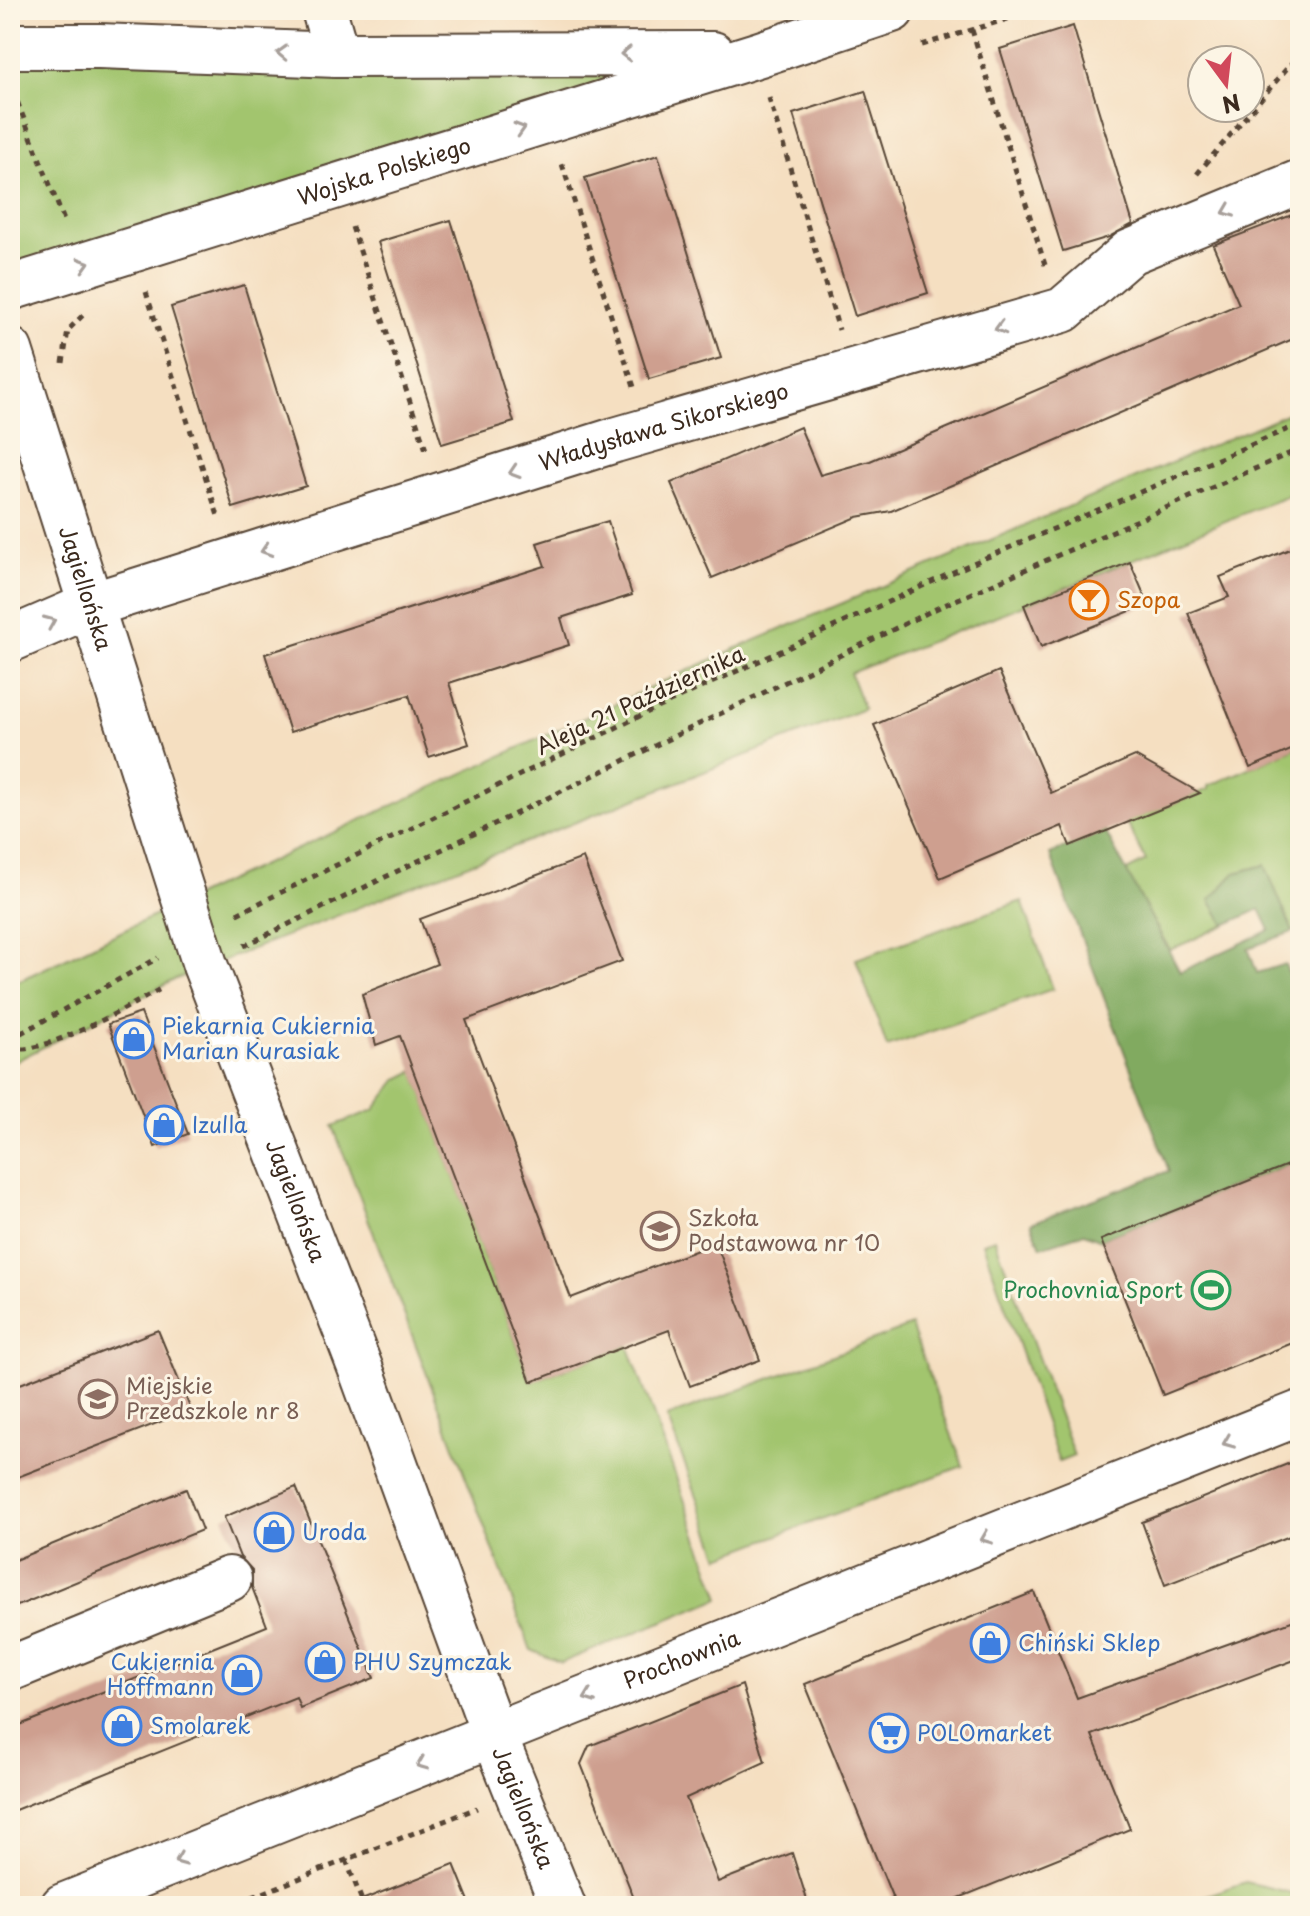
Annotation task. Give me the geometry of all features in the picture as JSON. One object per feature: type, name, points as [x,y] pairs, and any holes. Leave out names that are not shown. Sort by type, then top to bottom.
[{"type":"street","points":[[324,10],[337,55]]},
{"type":"street","name":"Wojska Polskiego","points":[[10,288],[764,73],[892,10]]},
{"type":"street","name":"Wojska Polskiego","points":[[10,46],[94,28],[337,55],[764,73]]},
{"type":"street","name":"Władysława Sikorskiego","points":[[10,640],[91,605],[615,440],[1063,310],[1130,252],[1300,182]]},
{"type":"street","name":"Jagiellońska","points":[[10,350],[200,951],[361,1370],[494,1735],[563,1906]]},
{"type":"street","name":"Prochownia","points":[[63,1906],[1300,1413]]},
{"type":"street","points":[[10,1669],[229,1579]]},
{"type":"path","points":[[972,30],[1049,277]]},
{"type":"path","points":[[1190,182],[1300,53]]},
{"type":"path","points":[[764,73],[842,338]]},
{"type":"path","points":[[10,82],[82,265]]},
{"type":"path","points":[[560,157],[638,399]]},
{"type":"path","points":[[350,222],[430,461]]},
{"type":"path","points":[[143,284],[221,524]]},
{"type":"path","points":[[67,376],[63,361],[68,330],[89,308]]},
{"type":"path","name":"Aleja 21 Października","points":[[10,1048],[18,1050],[43,1044],[87,1027],[200,951],[648,712],[971,564],[1300,424]]},
{"type":"path","name":"Aleja 21 Października","points":[[10,1039],[933,610],[1300,449]]},
{"type":"path","points":[[230,1906],[518,1791]]},
{"type":"path","points":[[346,1860],[364,1906]]},
{"type":"green space","points":[[10,52],[731,56],[10,280]]},
{"type":"green space","points":[[1300,408],[1300,490],[1024,605],[850,673],[864,709],[176,979],[10,1064],[10,985],[225,882],[735,649]]},
{"type":"green space","points":[[1300,746],[1300,930],[1293,932],[1264,865],[1210,900],[1225,925],[1170,950],[1125,872],[1146,861],[1126,822],[1209,789],[1208,786]]},
{"type":"green space","points":[[1105,831],[1180,972],[1270,930],[1260,909],[1225,925],[1210,900],[1235,873],[1265,865],[1293,932],[1248,948],[1257,973],[1285,964],[1300,1009],[1300,1160],[1101,1240],[1084,1233],[1041,1247],[1031,1223],[1169,1171],[1050,854]]},
{"type":"green space","points":[[1022,901],[1053,989],[887,1047],[856,959]]},
{"type":"green space","points":[[414,1071],[531,1382],[628,1345],[720,1598],[561,1663],[531,1650],[333,1126],[374,1110],[398,1079]]},
{"type":"green space","points":[[995,1239],[1074,1456],[1059,1462],[983,1243]]},
{"type":"green space","points":[[911,1326],[963,1466],[720,1557],[667,1417]]},
{"type":"green space","points":[[1246,1882],[1300,1895],[1300,1906],[1176,1906]]},
{"type":"building","points":[[1073,26],[1133,224],[1109,237],[1063,251],[1000,49]]},
{"type":"building","points":[[865,91],[928,293],[855,316],[793,114]]},
{"type":"building","points":[[658,155],[721,358],[649,379],[585,178]]},
{"type":"building","points":[[1300,212],[1300,336],[891,511],[857,517],[712,578],[671,483],[800,427],[820,475],[870,461],[1239,304],[1213,245]]},
{"type":"building","points":[[451,220],[514,422],[442,444],[378,242]]},
{"type":"building","points":[[244,285],[306,486],[233,508],[171,307]]},
{"type":"building","points":[[608,521],[632,595],[561,618],[569,645],[449,683],[469,744],[429,757],[409,695],[290,732],[265,654],[545,566],[537,543]]},
{"type":"building","points":[[1300,545],[1300,746],[1250,768],[1188,613],[1229,597],[1220,577]]},
{"type":"building","points":[[1130,562],[1148,604],[1041,647],[1024,605]]},
{"type":"building","points":[[999,671],[1051,793],[1135,756],[1200,793],[1070,846],[1062,826],[940,878],[874,725]]},
{"type":"building","points":[[583,858],[622,961],[466,1020],[571,1298],[716,1243],[760,1360],[690,1386],[669,1330],[531,1382],[400,1036],[376,1045],[362,994],[437,964],[420,919]]},
{"type":"building","points":[[141,1013],[188,1134],[155,1147],[108,1024]]},
{"type":"building","name":"Prochovnia Sport","points":[[1300,1160],[1300,1340],[1163,1395],[1101,1240]]},
{"type":"building","name":"Miejskie Przedszkole nr 8","points":[[158,1330],[191,1410],[10,1480],[10,1388]]},
{"type":"building","points":[[1300,1459],[1300,1532],[1165,1585],[1142,1522]]},
{"type":"building","points":[[296,1487],[374,1678],[300,1708],[296,1697],[10,1812],[10,1729],[267,1626],[252,1587],[252,1570],[240,1557],[224,1517]]},
{"type":"building","points":[[186,1489],[202,1530],[10,1609],[10,1562]]},
{"type":"building","points":[[1034,1592],[1077,1698],[1300,1618],[1300,1658],[1092,1735],[1130,1829],[939,1906],[896,1906],[805,1684]]},
{"type":"building","points":[[742,1685],[765,1762],[686,1798],[718,1882],[792,1853],[809,1906],[637,1906],[581,1764],[589,1746]]},
{"type":"building","points":[[454,1864],[471,1906],[354,1906],[354,1903]]},
{"type":"place","name":"Szopa","points":[[1089,600]]},
{"type":"place","name":"Piekarnia Cukiernia Marian Kurasiak","points":[[134,1039]]},
{"type":"place","name":"Izulla","points":[[164,1125]]},
{"type":"place","name":"Szkoła Podstawowa nr 10","points":[[660,1231]]},
{"type":"place","name":"Prochovnia Sport","points":[[1211,1290]]},
{"type":"place","name":"Miejskie Przedszkole nr 8","points":[[98,1399]]},
{"type":"place","name":"Uroda","points":[[274,1532]]},
{"type":"place","name":"Chiński Sklep","points":[[990,1643]]},
{"type":"place","name":"PHU Szymczak","points":[[325,1662]]},
{"type":"place","name":"Cukiernia Hoffmann","points":[[242,1675]]},
{"type":"place","name":"Smolarek","points":[[122,1726]]},
{"type":"place","name":"POLOmarket","points":[[889,1733]]}]
